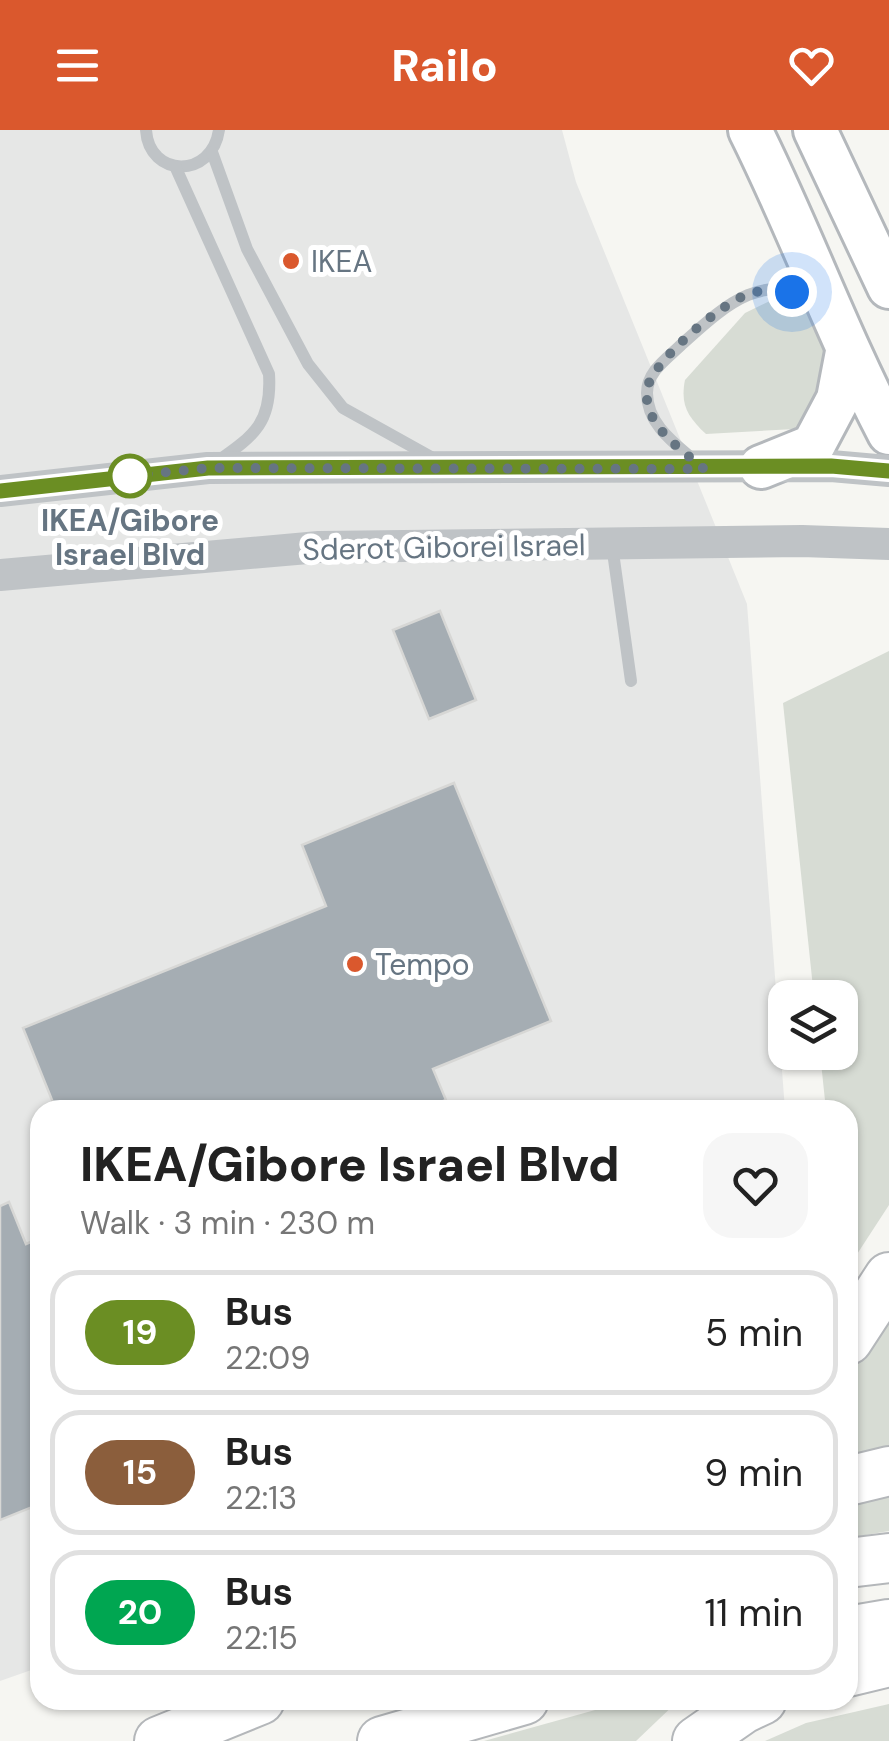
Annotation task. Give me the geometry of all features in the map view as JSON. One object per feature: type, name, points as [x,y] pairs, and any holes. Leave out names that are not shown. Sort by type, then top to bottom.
[{"type":"highway","points":[[858,1325],[889,1278]]},
{"type":"highway","points":[[858,1480],[889,1472]]},
{"type":"highway","points":[[858,1563],[889,1558]]},
{"type":"highway","points":[[858,1629],[889,1624]]},
{"type":"highway","points":[[858,1670],[889,1662]]},
{"type":"highway","points":[[156,1741],[221,1710]]},
{"type":"highway","points":[[156,1741],[235,1710]]},
{"type":"highway","points":[[382,1741],[489,1710]]},
{"type":"highway","points":[[697,1741],[740,1710]]},
{"type":"main road","points":[[750,130],[788,205],[842,340],[889,433]]},
{"type":"main road","points":[[815,130],[889,287]]},
{"type":"main road","points":[[761,467],[813,446],[838,399],[842,340]]},
{"type":"street","points":[[0,491],[208,468],[831,466],[889,471]]},
{"type":"street","name":"Sderot Giborei Israel","points":[[0,575],[319,547],[802,541],[889,544]]},
{"type":"lane","points":[[146,130],[150,149],[159,159],[175,166],[193,166],[212,152],[219,130]]},
{"type":"lane","points":[[212,152],[247,249],[308,364],[342,408],[446,466]]},
{"type":"lane","points":[[175,166],[269,374],[270,399],[250,439],[208,468]]},
{"type":"lane","points":[[704,469],[666,437],[653,417],[647,388],[655,369],[725,305],[772,288],[792,292],[810,302],[842,340]]},
{"type":"lane","points":[[612,544],[631,681]]},
{"type":"shaded area","points":[[0,130],[562,130],[576,182],[747,604],[775,980],[768,980],[768,1070],[782,1070],[784,1100],[30,1100],[30,1670],[0,1681]]},
{"type":"shaded area","points":[[774,299],[806,312],[830,339],[816,417],[795,429],[706,434],[687,410],[685,380],[745,313]]},
{"type":"shaded area","points":[[889,651],[889,1205],[858,1253],[858,1100],[825,1100],[822,1070],[858,1070],[858,980],[812,980],[783,703]]},
{"type":"shaded area","points":[[889,1322],[889,1457],[858,1465],[858,1360]]},
{"type":"shaded area","points":[[889,1492],[889,1531],[858,1536],[858,1500]]},
{"type":"shaded area","points":[[889,1704],[889,1741],[765,1741],[806,1723]]},
{"type":"shaded area","points":[[595,1710],[669,1710],[636,1741],[484,1741]]},
{"type":"building","points":[[440,611],[476,700],[429,719],[393,630]]},
{"type":"building","name":"Tempo","points":[[454,783],[551,1021],[433,1069],[446,1100],[52,1100],[23,1028],[326,906],[302,845]]},
{"type":"building","points":[[9,1202],[26,1244],[30,1242],[30,1508],[0,1520],[0,1206]]},
{"type":"bus line","name":"19","points":[[0,491],[208,468],[831,466],[889,471]]},
{"type":"place","name":"IKEA","points":[[291,261]]},
{"type":"place","name":"IKEA/Gibore Israel Blvd","points":[[130,476]]},
{"type":"place","name":"Tempo","points":[[355,964]]},
{"type":"route","points":[[130,476],[208,468],[704,469],[666,437],[653,417],[647,388],[655,369],[725,305],[772,288],[792,292]]}]
